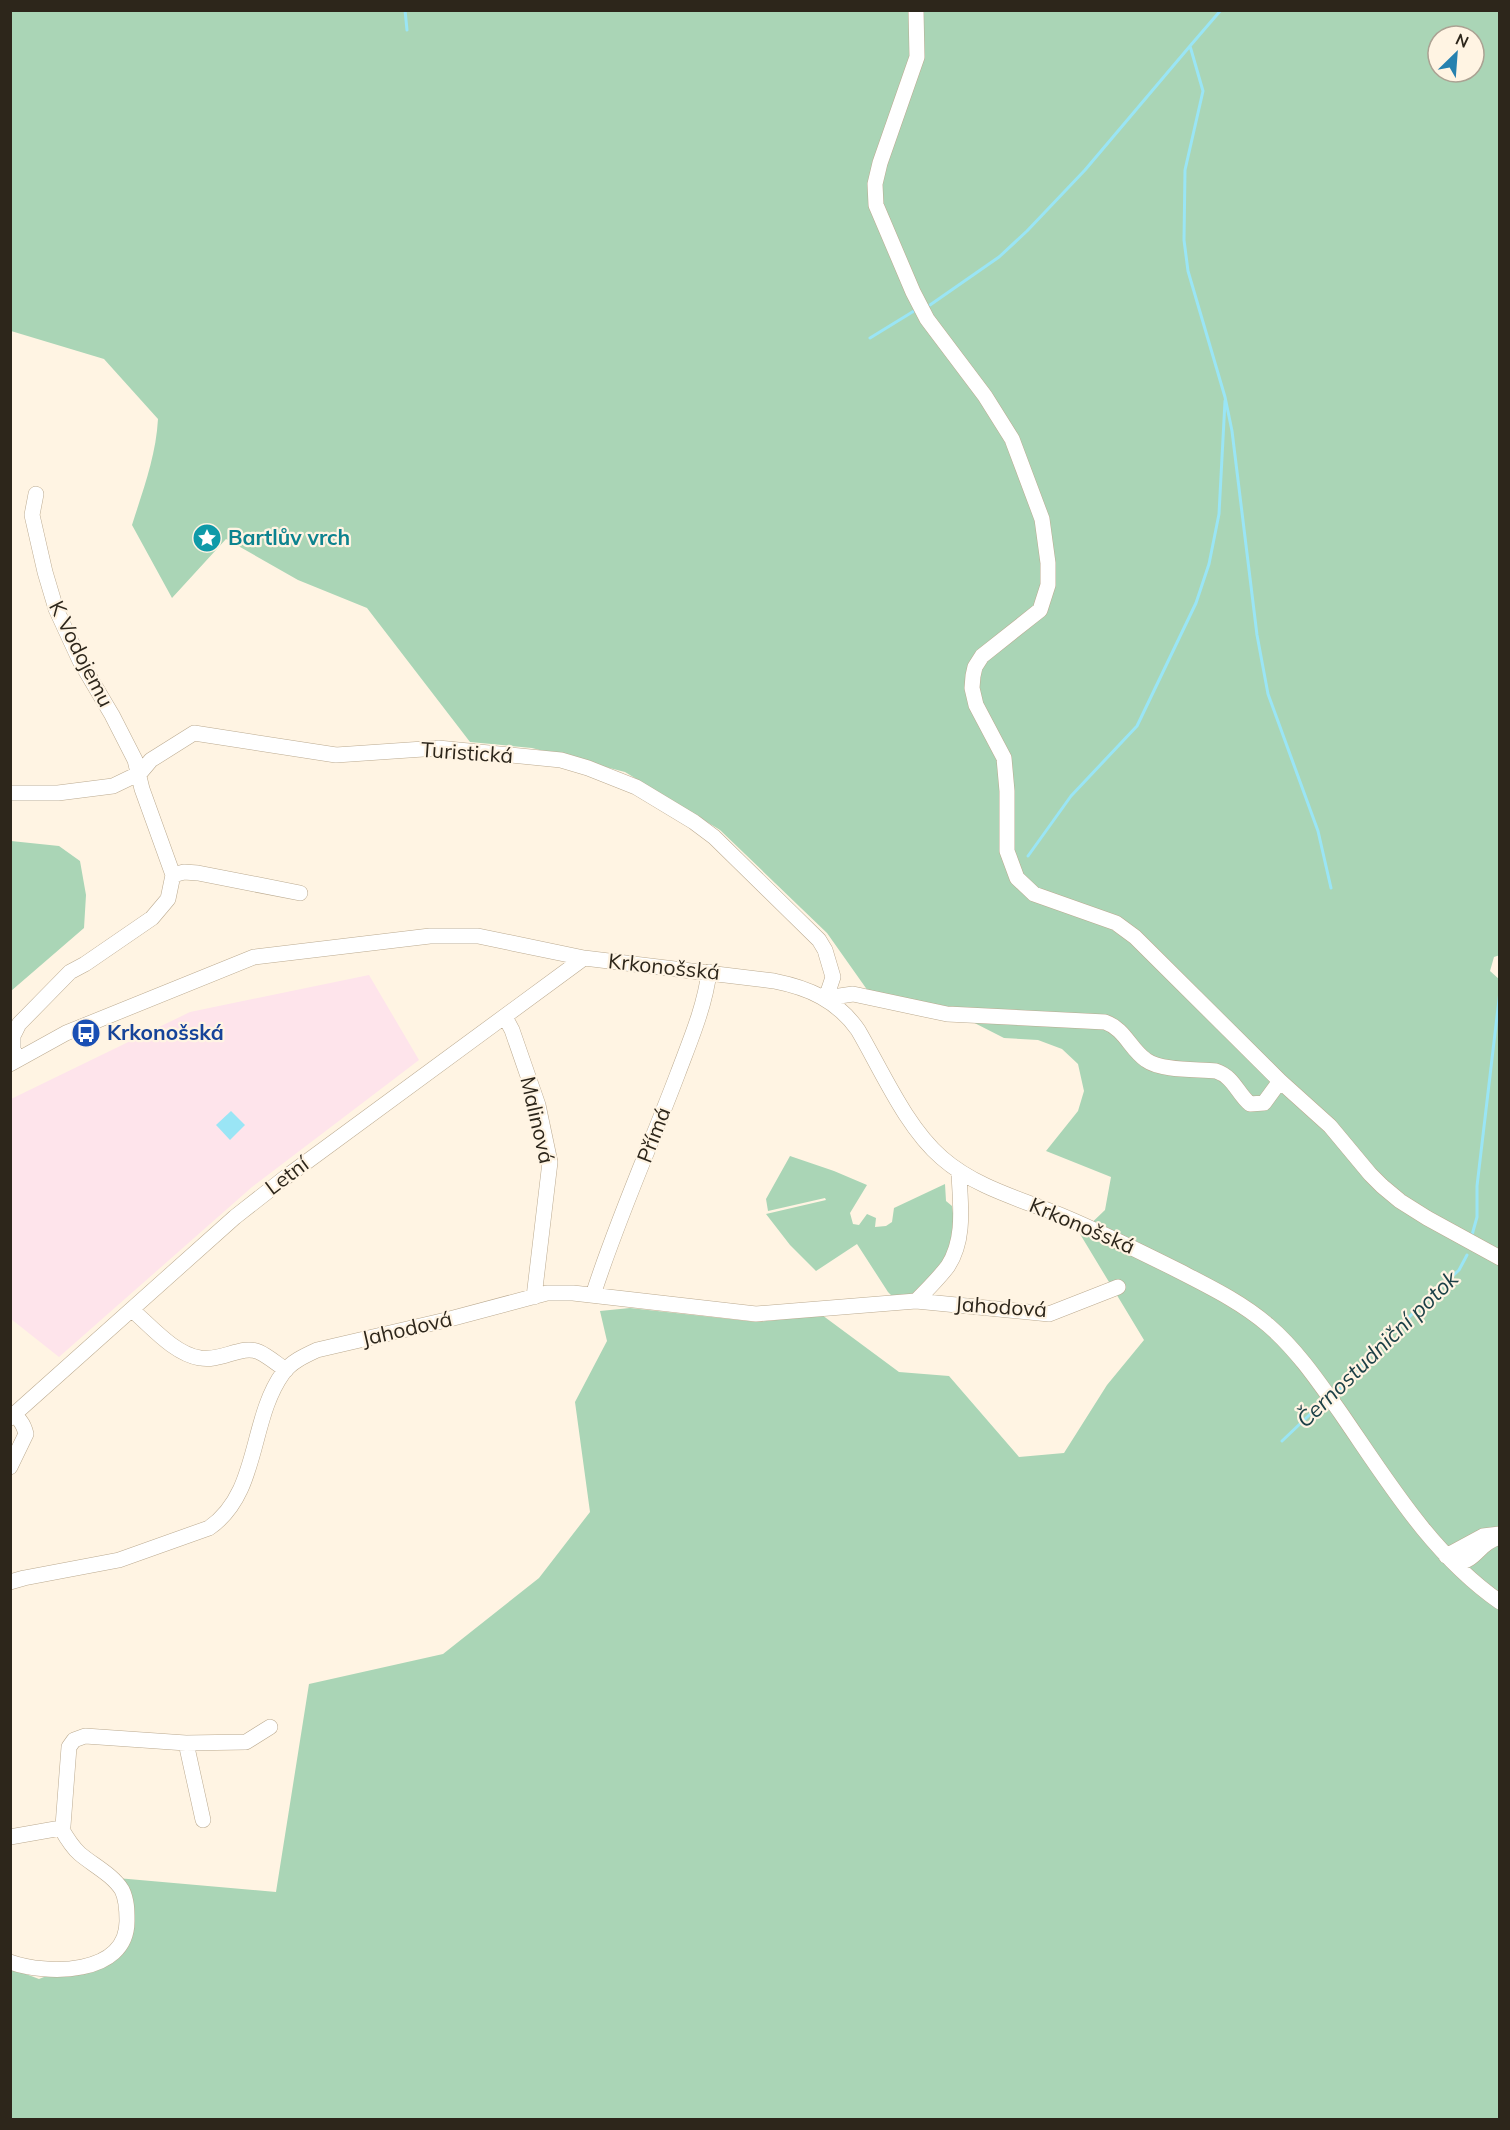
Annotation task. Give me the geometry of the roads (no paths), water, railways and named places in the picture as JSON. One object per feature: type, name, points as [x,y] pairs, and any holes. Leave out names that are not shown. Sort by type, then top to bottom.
[{"type":"street","points":[[916,10],[917,57],[880,163],[875,184],[876,205],[927,319],[986,396],[1012,439],[1042,519],[1048,563],[1048,585],[1040,610],[982,656],[975,667],[973,676],[972,688],[976,705],[1004,758],[1007,791],[1007,850],[1012,868],[1017,878],[1035,894],[1116,923],[1135,937],[1280,1081],[1330,1126],[1370,1174],[1400,1201],[1500,1258]]},
{"type":"street","name":"K Vodojemu","points":[[36,494],[32,515],[56,609],[80,661],[112,716],[140,773],[142,789],[173,876]]},
{"type":"street","name":"Turistická","points":[[10,793],[58,793],[113,786],[140,773],[151,760],[194,732],[336,755],[438,748],[561,760],[636,787],[694,822],[714,837],[819,940],[825,950],[833,976],[826,998]]},
{"type":"street","points":[[14,1061],[13,1036],[19,1024],[70,972],[152,918],[168,899],[173,876],[184,872],[198,873],[300,893]]},
{"type":"street","name":"Krkonošská","points":[[14,1061],[66,1033],[254,957],[430,936],[462,934],[494,938],[584,958],[710,972],[801,987],[826,998],[840,1009],[858,1030],[917,1133],[940,1157],[959,1172],[984,1185],[1104,1233],[1226,1295],[1267,1324],[1306,1364],[1417,1521],[1450,1560],[1485,1592],[1500,1602]]},
{"type":"street","name":"Letní","points":[[12,1416],[235,1217],[295,1170],[584,958]]},
{"type":"street","name":"Přímá","points":[[593,1295],[690,1040],[710,972]]},
{"type":"street","points":[[826,998],[854,994],[947,1014],[1105,1022],[1120,1030],[1142,1057],[1156,1066],[1216,1071],[1224,1074],[1230,1078],[1250,1104],[1264,1103],[1280,1081]]},
{"type":"street","name":"Malinová","points":[[505,1017],[512,1030],[538,1105],[550,1162],[534,1297]]},
{"type":"street","name":"Jahodová","points":[[916,1302],[948,1265],[957,1245],[961,1225],[959,1172]]},
{"type":"street","name":"Jahodová","points":[[10,1582],[119,1560],[209,1528],[219,1521],[239,1492],[246,1477],[264,1409],[286,1370],[301,1358],[317,1350],[446,1320],[546,1293],[593,1295],[756,1314],[916,1302],[1049,1314],[1118,1287]]},
{"type":"street","points":[[132,1310],[177,1349],[198,1358],[221,1358],[248,1349],[258,1351],[286,1370]]},
{"type":"street","points":[[10,1467],[26,1434],[24,1426],[12,1416]]},
{"type":"street","points":[[1450,1560],[1483,1536],[1500,1536]]},
{"type":"street","points":[[1450,1560],[1471,1559],[1486,1543],[1500,1536]]},
{"type":"street","points":[[1477,1552],[1474,1564],[1476,1576],[1485,1592]]},
{"type":"street","points":[[61,1828],[64,1821],[69,1747],[74,1740],[85,1736],[186,1743],[246,1742],[270,1727]]},
{"type":"street","points":[[186,1743],[203,1820]]},
{"type":"street","points":[[10,1837],[61,1828]]},
{"type":"street","points":[[10,1962],[26,1968],[50,1970],[98,1964],[117,1949],[127,1929],[127,1906],[122,1891],[116,1882],[78,1852],[61,1828]]},
{"type":"water","points":[[231,1111],[245,1125],[230,1140],[216,1125]]},
{"type":"waterway","points":[[405,10],[407,30]]},
{"type":"waterway","points":[[1221,10],[1190,46],[1203,91],[1185,170],[1184,240],[1188,271],[1225,397],[1232,431],[1257,635],[1268,694],[1318,831],[1331,888]]},
{"type":"waterway","points":[[930,305],[999,257],[1027,231],[1085,170],[1190,46]]},
{"type":"waterway","points":[[870,338],[914,311]]},
{"type":"waterway","points":[[1028,856],[1071,796],[1137,726],[1196,603],[1209,564],[1219,514],[1225,401]]},
{"type":"waterway","name":"Černostudniční potok","points":[[1472,1235],[1477,1217],[1477,1186],[1500,991]]},
{"type":"waterway","name":"Černostudniční potok","points":[[1332,1395],[1352,1380],[1372,1352],[1459,1270],[1467,1255]]},
{"type":"waterway","name":"Černostudniční potok","points":[[1282,1441],[1324,1401]]},
{"type":"place","name":"Bartlův vrch","points":[[207,538]]},
{"type":"place","name":"Krkonošská","points":[[86,1033]]}]
